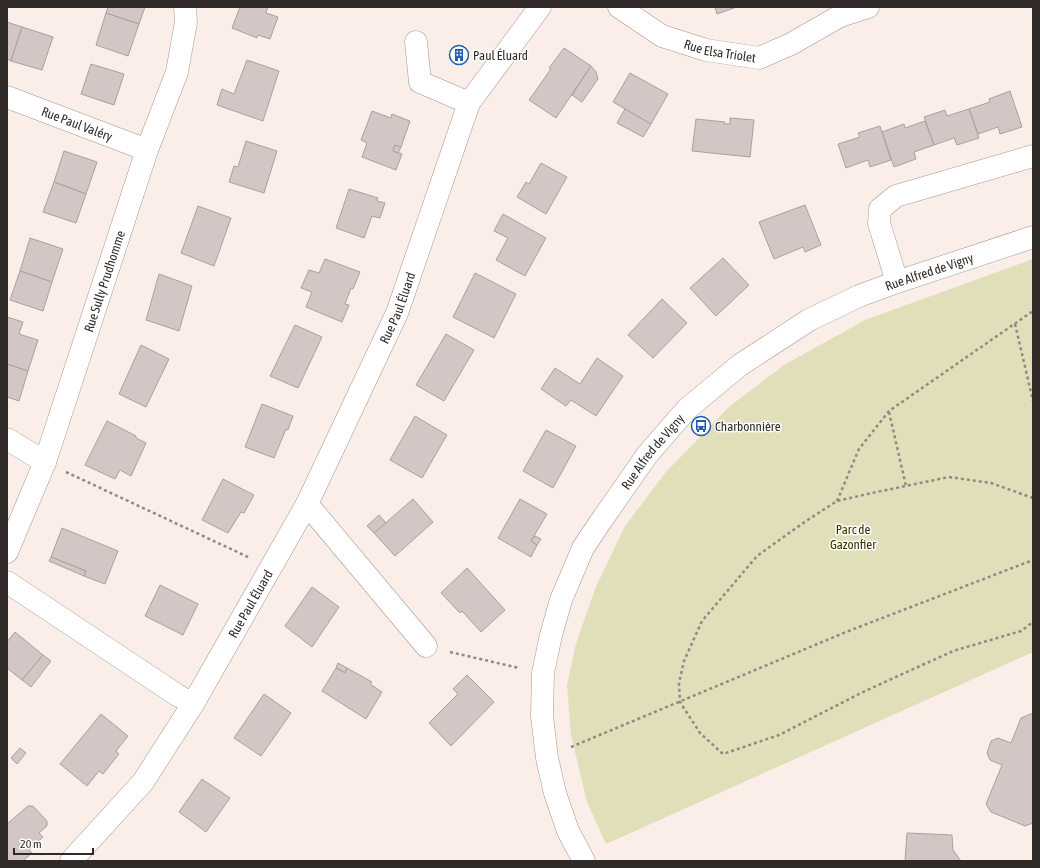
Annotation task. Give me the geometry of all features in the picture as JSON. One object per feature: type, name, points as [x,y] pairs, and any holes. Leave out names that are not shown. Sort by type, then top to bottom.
[{"type":"street","name":"Rue Sully Prudhomme","points":[[7,552],[45,462],[148,150],[177,72],[186,22],[185,7]]},
{"type":"street","name":"Rue Paul Éluard","points":[[70,861],[143,782],[193,704],[307,504],[397,313],[469,103],[540,7]]},
{"type":"street","name":"Rue Elsa Triolet","points":[[619,7],[662,36],[706,50],[759,58],[791,44],[840,16],[868,7]]},
{"type":"street","points":[[416,42],[420,82],[469,103]]},
{"type":"street","name":"Rue Paul Valéry","points":[[7,97],[148,150]]},
{"type":"street","points":[[897,282],[879,223],[880,209],[896,196],[1033,156]]},
{"type":"street","name":"Rue Alfred de Vigny","points":[[584,861],[568,831],[555,793],[547,758],[542,716],[543,673],[551,634],[561,600],[583,548],[647,455],[687,409],[740,365],[809,320],[859,296],[1033,237]]},
{"type":"street","points":[[7,439],[45,462]]},
{"type":"street","points":[[307,504],[426,646]]},
{"type":"street","points":[[7,582],[177,695],[193,704]]},
{"type":"path","points":[[837,501],[859,449],[889,412],[1033,311]]},
{"type":"path","points":[[1015,324],[1033,401]]},
{"type":"path","points":[[889,412],[906,486]]},
{"type":"path","points":[[45,462],[270,567]]},
{"type":"path","points":[[1033,498],[991,483],[949,477],[837,501],[757,556],[702,621],[684,661],[679,683],[680,702],[700,733],[723,754],[779,735],[861,693],[953,651],[1021,631],[1033,622]]},
{"type":"path","points":[[578,744],[846,632],[1033,560]]},
{"type":"path","points":[[426,646],[543,673]]},
{"type":"green space","name":"Parc de Gazonfier","points":[[1033,259],[1033,652],[606,844],[587,802],[571,735],[567,685],[576,644],[595,589],[625,526],[666,472],[730,406],[784,365],[865,320]]},
{"type":"building","points":[[108,7],[145,7],[139,24],[106,13]]},
{"type":"building","points":[[240,7],[268,7],[266,13],[278,17],[270,39],[258,35],[257,38],[232,28]]},
{"type":"building","points":[[715,7],[737,7],[717,14]]},
{"type":"building","points":[[106,13],[139,24],[128,56],[96,45]]},
{"type":"building","points":[[7,22],[22,27],[11,61],[7,59]]},
{"type":"building","points":[[22,27],[53,37],[42,70],[11,61]]},
{"type":"building","name":"Paul Éluard","points":[[454,46],[469,52],[465,63],[450,58]]},
{"type":"building","points":[[564,48],[591,66],[556,118],[529,100],[551,69],[549,68]]},
{"type":"building","points":[[247,60],[279,71],[263,121],[217,105],[222,89],[234,94]]},
{"type":"building","points":[[91,64],[124,74],[114,105],[81,94]]},
{"type":"building","points":[[591,66],[596,72],[598,79],[582,102],[572,95]]},
{"type":"building","points":[[630,73],[668,94],[651,124],[613,102]]},
{"type":"building","points":[[1010,91],[1022,127],[1000,134],[998,127],[978,134],[969,109],[990,102],[989,99]]},
{"type":"building","points":[[625,109],[651,124],[643,137],[617,123]]},
{"type":"building","points":[[969,109],[979,138],[957,145],[954,138],[934,145],[924,117],[945,110],[947,116]]},
{"type":"building","points":[[372,111],[391,118],[392,114],[410,121],[401,147],[395,145],[393,151],[402,154],[396,170],[362,157],[367,143],[361,140]]},
{"type":"building","points":[[730,118],[754,120],[750,157],[692,151],[696,119],[725,122],[724,124],[730,124]]},
{"type":"building","points":[[925,121],[934,145],[914,152],[916,159],[894,167],[882,132],[904,124],[905,128]]},
{"type":"building","points":[[880,126],[891,160],[870,167],[868,160],[846,168],[838,144],[860,137],[858,133]]},
{"type":"building","points":[[246,141],[277,151],[264,193],[229,182],[234,166],[238,167]]},
{"type":"building","points":[[395,145],[401,147],[398,153],[393,151]]},
{"type":"building","points":[[64,151],[97,162],[86,194],[54,182]]},
{"type":"building","points":[[541,163],[567,177],[546,214],[517,197],[526,182],[529,184]]},
{"type":"building","points":[[54,182],[86,194],[76,223],[43,212]]},
{"type":"building","points":[[349,189],[378,198],[377,201],[385,203],[380,218],[372,216],[364,238],[336,228]]},
{"type":"building","points":[[805,205],[821,245],[805,252],[803,247],[774,259],[759,222]]},
{"type":"building","points":[[198,206],[231,218],[214,266],[181,253]]},
{"type":"building","points":[[503,214],[546,238],[525,276],[496,260],[508,238],[494,231]]},
{"type":"building","points":[[30,238],[63,249],[52,282],[20,271]]},
{"type":"building","points":[[723,258],[749,285],[716,316],[690,288]]},
{"type":"building","points":[[325,259],[360,272],[353,289],[351,288],[345,304],[349,305],[342,322],[306,307],[312,292],[301,288],[309,270],[319,273]]},
{"type":"building","points":[[20,271],[52,282],[43,311],[10,300]]},
{"type":"building","points":[[475,273],[516,294],[494,338],[453,317]]},
{"type":"building","points":[[159,274],[192,286],[179,331],[146,320]]},
{"type":"building","points":[[662,299],[687,323],[653,358],[628,335]]},
{"type":"building","points":[[7,317],[23,322],[19,334],[38,340],[28,371],[7,364]]},
{"type":"building","points":[[295,325],[322,337],[298,388],[270,376]]},
{"type":"building","points":[[446,334],[474,350],[444,401],[416,385]]},
{"type":"building","points":[[141,345],[169,359],[146,407],[119,394]]},
{"type":"building","points":[[597,358],[623,376],[596,416],[571,400],[566,406],[541,389],[555,368],[580,384]]},
{"type":"building","points":[[7,364],[28,371],[19,401],[7,397]]},
{"type":"building","points":[[262,404],[293,416],[288,430],[286,429],[274,458],[245,447]]},
{"type":"building","points":[[415,416],[447,435],[422,478],[390,460]]},
{"type":"building","points":[[107,421],[146,443],[131,476],[120,470],[115,479],[85,465]]},
{"type":"building","points":[[546,430],[576,446],[553,488],[523,471]]},
{"type":"building","points":[[223,479],[254,495],[244,513],[241,512],[228,533],[202,520]]},
{"type":"building","points":[[413,499],[433,522],[395,556],[374,533]]},
{"type":"building","points":[[520,499],[547,514],[531,541],[537,545],[531,557],[498,538]]},
{"type":"building","points":[[379,515],[386,523],[374,533],[367,526]]},
{"type":"building","points":[[62,528],[118,551],[105,584],[84,576],[86,571],[51,557]]},
{"type":"building","points":[[535,536],[541,539],[537,545],[531,541]]},
{"type":"building","points":[[51,557],[86,571],[84,576],[49,561]]},
{"type":"building","points":[[467,568],[505,610],[481,632],[462,611],[460,613],[441,593]]},
{"type":"building","points":[[160,585],[198,604],[183,635],[145,616]]},
{"type":"building","points":[[312,587],[339,607],[312,647],[285,626]]},
{"type":"building","points":[[15,632],[43,655],[22,680],[7,668],[7,642]]},
{"type":"building","points":[[43,655],[51,661],[31,687],[22,680]]},
{"type":"building","points":[[338,663],[347,668],[345,673],[336,668]]},
{"type":"building","points":[[336,668],[345,673],[347,668],[372,682],[370,684],[382,692],[366,719],[322,691]]},
{"type":"building","points":[[467,675],[494,702],[451,746],[429,723],[458,694],[453,689]]},
{"type":"building","points":[[264,694],[291,713],[261,756],[234,738]]},
{"type":"building","points":[[1033,713],[1033,823],[1025,826],[991,812],[986,804],[1002,765],[990,760],[987,753],[991,741],[998,738],[1011,743],[1021,718]]},
{"type":"building","points":[[101,714],[128,736],[116,751],[119,754],[103,774],[99,771],[87,786],[60,764]]},
{"type":"building","points":[[20,748],[26,753],[17,764],[11,758]]},
{"type":"building","points":[[202,779],[230,798],[206,832],[179,812]]},
{"type":"building","points":[[28,806],[33,806],[47,821],[47,826],[39,833],[43,837],[29,850],[32,853],[23,861],[7,861],[7,824]]},
{"type":"building","points":[[907,833],[952,835],[953,850],[961,861],[905,861]]},
{"type":"place","name":"Paul Éluard","points":[[459,55]]},
{"type":"place","name":"Charbonnière","points":[[701,426]]}]
